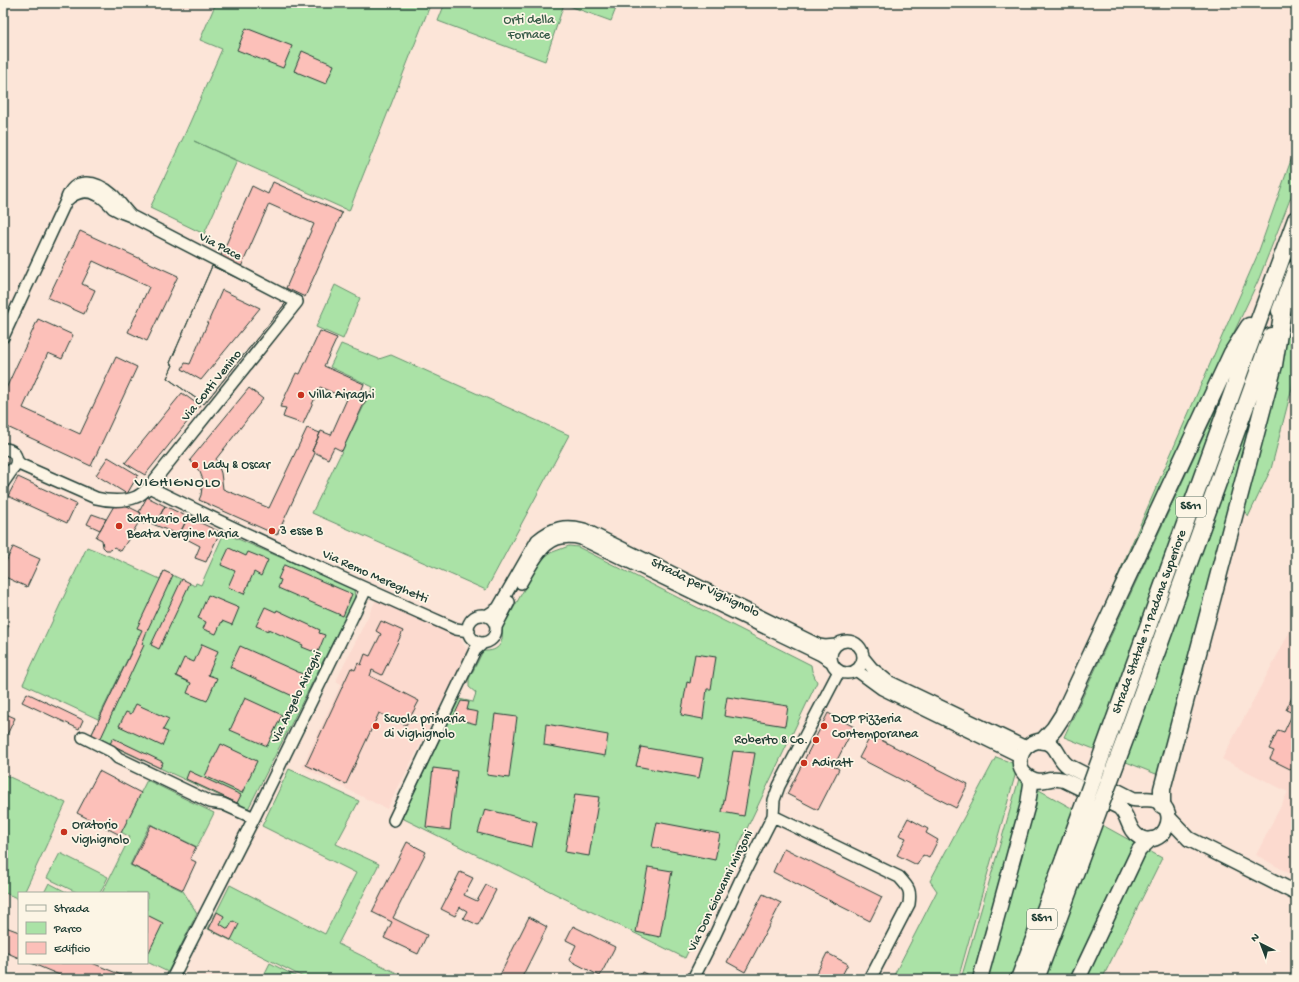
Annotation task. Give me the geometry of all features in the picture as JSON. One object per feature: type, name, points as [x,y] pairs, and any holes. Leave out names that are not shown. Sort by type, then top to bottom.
[{"type":"highway","name":"Strada Statale 11 Padana Superiore","points":[[1036,979],[1114,721],[1242,363],[1296,219]]},
{"type":"highway","name":"Strada Statale 11 Padana Superiore","points":[[1020,979],[1130,726],[1296,268]]},
{"type":"highway","points":[[1043,741],[1054,729],[1063,715],[1232,353],[1269,294]]},
{"type":"highway","points":[[1165,811],[1162,789],[1274,365],[1284,302]]},
{"type":"main road","points":[[1189,839],[1142,838],[1133,833],[1125,812],[1119,807],[1064,780],[1057,778],[1038,781],[1030,778],[1022,769],[1023,752],[1033,742],[1043,741],[1051,744],[1055,747],[1062,762],[1068,766],[1133,799],[1142,801],[1152,800],[1165,811],[1189,839],[1296,893]]},
{"type":"main road","points":[[980,979],[1028,804],[1031,788],[1030,778]]},
{"type":"main road","points":[[1078,979],[1138,850],[1166,829],[1165,811]]},
{"type":"street","name":"Via Pace","points":[[3,337],[66,201],[77,192],[96,194],[113,208],[297,302]]},
{"type":"street","name":"Via Conti Venino","points":[[3,449],[10,450],[16,456],[14,467],[102,499],[124,500],[135,498],[149,487],[297,302]]},
{"type":"street","points":[[3,483],[14,467]]},
{"type":"street","name":"Via Remo Mereghetti","points":[[149,487],[226,525],[472,637]]},
{"type":"street","points":[[486,616],[498,608],[537,540],[545,533],[558,527],[574,532]]},
{"type":"street","name":"Strada per Vighignolo","points":[[835,666],[814,652],[581,539],[574,532],[584,529],[819,644],[825,646],[836,645]]},
{"type":"street","points":[[472,637],[487,642],[492,639],[495,635],[496,626],[502,614],[540,552],[545,546],[556,539],[574,532]]},
{"type":"street","name":"Via Angelo Airaghi","points":[[172,979],[254,818],[366,589]]},
{"type":"street","points":[[394,820],[472,637],[473,619],[478,616],[486,616],[493,620],[496,626]]},
{"type":"street","points":[[844,641],[852,641],[860,647],[863,657],[862,664],[856,670],[845,673],[835,666],[832,652],[836,645],[844,641]]},
{"type":"street","points":[[863,657],[872,668],[888,680],[1023,752]]},
{"type":"street","name":"Via Don Giovanni Minzoni","points":[[693,979],[716,935],[741,879],[773,816],[774,800],[779,786],[835,666]]},
{"type":"street","points":[[856,670],[882,689],[1023,752]]},
{"type":"street","points":[[83,737],[111,751],[118,758],[210,802],[223,804],[254,818]]},
{"type":"street","points":[[773,816],[900,877],[907,886],[910,893],[909,904],[870,979]]},
{"type":"shaded area","name":"Scuola primaria di Vighignolo","points":[[376,600],[461,639],[467,650],[463,662],[387,809],[302,767],[341,684],[336,681]]},
{"type":"shaded area","points":[[1296,620],[1296,877],[1256,855],[1288,792],[1222,759]]},
{"type":"green space","points":[[216,3],[431,3],[349,211],[194,141],[237,161],[204,234],[150,208],[184,136],[222,49],[200,40]]},
{"type":"green space","name":"Orti della Fornace","points":[[445,3],[618,3],[611,21],[564,4],[545,61],[438,21]]},
{"type":"green space","points":[[1296,146],[1296,184],[1258,281],[1089,642],[1257,256]]},
{"type":"green space","points":[[335,285],[360,298],[343,339],[316,327]]},
{"type":"green space","points":[[1296,308],[1296,372],[1271,469],[1248,517],[1243,508],[1277,372]]},
{"type":"green space","points":[[341,344],[379,359],[391,355],[569,435],[486,590],[312,513],[373,387],[330,367]]},
{"type":"green space","points":[[1226,388],[1261,394],[1161,776],[1064,737]]},
{"type":"green space","points":[[224,533],[354,589],[355,598],[248,809],[91,736],[134,646],[98,719],[23,684],[87,547],[160,579],[164,571],[195,586],[196,583],[201,585]]},
{"type":"green space","points":[[569,546],[578,547],[811,665],[817,682],[685,958],[402,818],[459,699],[473,702],[476,693],[469,687],[469,679],[483,651],[493,650],[500,645],[502,627],[540,561],[550,553]]},
{"type":"green space","points":[[996,757],[1018,765],[958,979],[892,979],[937,891],[930,881]]},
{"type":"green space","points":[[289,769],[359,801],[336,844],[379,864],[338,944],[409,979],[307,979],[208,929],[230,885],[325,934],[356,873],[262,826]]},
{"type":"green space","points":[[3,774],[66,803],[24,892],[18,892],[18,899],[3,892]]},
{"type":"green space","points":[[1019,779],[1162,858],[1102,979],[961,979]]},
{"type":"green space","points":[[147,780],[214,813],[197,847],[150,824],[130,865],[183,891],[197,913],[168,972],[148,962],[148,892],[102,892],[130,837],[121,832]]},
{"type":"green space","points":[[60,853],[108,877],[100,892],[76,892],[47,878]]},
{"type":"green space","points":[[49,883],[66,892],[44,892]]},
{"type":"green space","points":[[270,963],[301,979],[262,979]]},
{"type":"building","points":[[246,28],[292,46],[283,68],[237,50]]},
{"type":"building","points":[[302,51],[334,65],[326,84],[294,71]]},
{"type":"building","points":[[273,182],[342,213],[305,297],[286,288],[314,224],[269,204],[241,267],[220,258],[252,186],[268,194]]},
{"type":"building","points":[[80,231],[178,276],[147,341],[128,332],[149,287],[93,261],[82,284],[95,290],[84,314],[48,298]]},
{"type":"building","points":[[212,266],[271,294],[289,299],[204,404],[167,378],[173,365],[170,363]],"holes":[[[222,290],[260,308],[201,380],[182,369],[185,363],[190,364]]]},
{"type":"building","points":[[212,266],[271,294],[289,299],[204,404],[167,378],[173,365],[170,363]]},
{"type":"building","points":[[38,319],[73,335],[62,359],[48,353],[23,408],[80,434],[116,357],[137,367],[91,466],[3,425],[3,395]]},
{"type":"building","name":"Villa Airaghi","points":[[320,331],[337,338],[324,366],[364,384],[360,394],[367,397],[342,451],[334,447],[328,459],[312,451],[321,431],[331,435],[347,399],[320,387],[303,424],[283,417],[286,408],[280,407],[296,373],[300,374]]},
{"type":"building","points":[[249,388],[263,399],[216,459],[221,473],[223,489],[269,508],[307,428],[320,433],[312,451],[315,453],[277,535],[199,500],[203,480],[200,472],[190,460]]},
{"type":"building","points":[[182,393],[200,406],[145,475],[125,463]]},
{"type":"building","points":[[108,457],[138,475],[127,494],[96,475]]},
{"type":"building","points":[[18,477],[76,504],[67,523],[8,496]]},
{"type":"building","points":[[147,497],[165,506],[155,525],[146,521],[144,524],[139,522],[138,519],[141,513],[139,512]]},
{"type":"building","name":"Santuario della Beata Vergine Maria","points":[[121,503],[141,513],[138,519],[139,522],[121,551],[114,547],[111,550],[106,550],[103,547],[102,540],[96,537],[115,504],[120,506]]},
{"type":"building","points":[[165,506],[188,517],[179,535],[155,525]]},
{"type":"building","points":[[92,514],[106,519],[100,530],[87,524]]},
{"type":"building","points":[[188,517],[220,532],[206,562],[195,558],[200,546],[179,535]]},
{"type":"building","points":[[13,547],[40,559],[27,587],[3,576],[3,568]]},
{"type":"building","points":[[229,548],[246,556],[248,552],[268,560],[261,576],[254,572],[244,594],[228,587],[235,571],[221,565]]},
{"type":"building","points":[[284,565],[352,594],[343,616],[278,588],[281,580],[278,579]]},
{"type":"building","points":[[164,571],[173,575],[147,631],[142,644],[144,645],[100,740],[91,736],[142,630],[137,628]]},
{"type":"building","points":[[182,579],[190,583],[159,649],[151,645]]},
{"type":"building","points":[[208,595],[239,608],[232,625],[222,621],[216,634],[203,629],[206,622],[198,618]]},
{"type":"building","points":[[265,607],[276,612],[277,610],[320,630],[319,633],[325,635],[318,652],[302,647],[303,645],[268,629],[268,631],[256,626]]},
{"type":"building","points":[[381,621],[403,631],[382,675],[372,670],[370,676],[419,701],[406,725],[379,713],[346,784],[306,765],[351,668],[355,670],[358,663],[361,665],[365,654],[370,656],[381,634],[376,631]]},
{"type":"building","points":[[3,623],[9,625],[3,637]]},
{"type":"building","points":[[202,644],[218,651],[208,675],[217,678],[207,701],[187,693],[191,683],[176,676],[184,658],[194,662]]},
{"type":"building","points":[[240,646],[307,676],[297,698],[230,667]]},
{"type":"building","points":[[695,654],[716,657],[711,689],[707,689],[703,719],[681,715],[687,682],[690,683]]},
{"type":"building","points":[[1296,689],[1296,772],[1270,759],[1274,751],[1269,749],[1278,730],[1284,732],[1293,713],[1286,710]]},
{"type":"building","points":[[27,693],[83,720],[79,729],[22,702]]},
{"type":"building","points":[[727,697],[788,706],[785,726],[724,716]]},
{"type":"building","points":[[245,698],[282,715],[267,746],[230,730]]},
{"type":"building","points":[[461,701],[469,702],[467,710],[478,712],[476,724],[453,718]]},
{"type":"building","points":[[136,704],[169,719],[163,730],[168,732],[162,746],[119,726],[126,712],[131,714]]},
{"type":"building","points":[[828,713],[854,727],[834,766],[839,769],[818,810],[787,794]]},
{"type":"building","points":[[6,714],[15,718],[3,743],[3,720]]},
{"type":"building","points":[[495,714],[517,717],[509,778],[487,775]]},
{"type":"building","points":[[546,724],[608,735],[605,756],[544,745]]},
{"type":"building","points":[[871,735],[968,784],[956,808],[859,758]]},
{"type":"building","points":[[113,738],[163,762],[160,768],[110,744]]},
{"type":"building","points":[[221,744],[257,761],[242,793],[205,776]]},
{"type":"building","points":[[641,747],[703,758],[699,778],[636,766]]},
{"type":"building","points":[[733,751],[755,753],[744,816],[722,812]]},
{"type":"building","points":[[433,768],[457,771],[450,830],[426,827]]},
{"type":"building","points":[[99,771],[141,793],[120,835],[77,813]]},
{"type":"building","points":[[189,771],[241,795],[237,803],[186,779]]},
{"type":"building","points":[[575,794],[599,797],[589,856],[565,852]]},
{"type":"building","points":[[485,809],[537,822],[532,847],[478,833]]},
{"type":"building","points":[[908,818],[928,829],[926,833],[938,840],[929,858],[923,855],[917,865],[897,855],[906,838],[899,835]]},
{"type":"building","points":[[657,822],[720,834],[715,860],[652,847]]},
{"type":"building","points":[[151,825],[196,847],[190,859],[196,862],[183,890],[131,865]]},
{"type":"building","points":[[407,842],[426,852],[393,918],[427,935],[418,954],[384,938],[392,922],[372,912]]},
{"type":"building","points":[[784,848],[882,897],[870,921],[773,872]]},
{"type":"building","points":[[648,867],[672,871],[660,937],[636,932]]},
{"type":"building","points":[[460,872],[473,878],[464,895],[477,901],[486,885],[496,890],[478,925],[463,918],[467,911],[460,907],[455,916],[441,909]]},
{"type":"building","points":[[763,894],[781,903],[745,972],[727,962]]},
{"type":"building","points":[[217,912],[224,916],[220,924],[228,929],[233,921],[239,924],[231,940],[209,929]]},
{"type":"building","points":[[148,916],[163,923],[148,954]]},
{"type":"building","points":[[529,917],[547,927],[521,979],[498,979]]},
{"type":"building","points":[[3,926],[18,932],[18,958],[3,951]]},
{"type":"building","points":[[573,926],[615,947],[600,976],[569,960],[576,945],[566,940]]},
{"type":"building","points":[[827,953],[848,964],[840,979],[814,979]]},
{"type":"building","points":[[33,964],[94,964],[131,979],[69,979]]},
{"type":"building","points":[[642,972],[656,979],[638,979]]},
{"type":"place","name":"Villa Airaghi","points":[[301,395]]},
{"type":"place","name":"Lady & Oscar","points":[[195,465]]},
{"type":"place","name":"Santuario della Beata Vergine Maria","points":[[119,526]]},
{"type":"place","name":"3 esse B","points":[[272,531]]},
{"type":"place","name":"Scuola primaria di Vighignolo","points":[[376,726]]},
{"type":"place","name":"DOP Pizzeria Contemporanea","points":[[824,726]]},
{"type":"place","name":"Roberto & Co.","points":[[816,740]]},
{"type":"place","name":"Adiratt","points":[[804,763]]},
{"type":"place","name":"Oratorio Vighignolo","points":[[64,832]]},
{"type":"district","name":"VIGHIGNOLO","points":[[178,483]]}]
